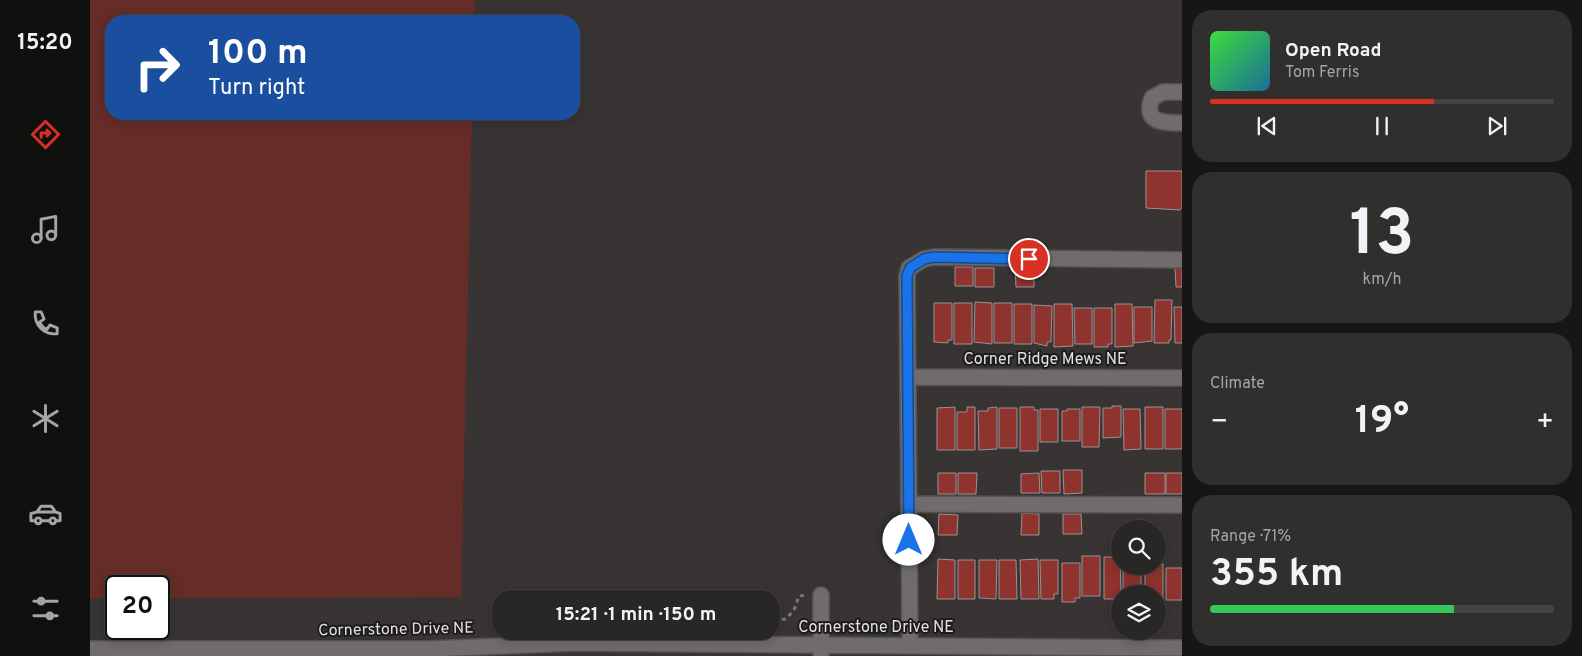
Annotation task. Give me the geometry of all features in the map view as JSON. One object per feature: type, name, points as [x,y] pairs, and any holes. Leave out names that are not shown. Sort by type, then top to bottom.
[{"type":"street","points":[[1182,92],[1163,92],[1152,98],[1149,108],[1151,116],[1158,122],[1182,123]]},
{"type":"street","points":[[910,645],[907,276],[913,264],[934,257],[1182,260]]},
{"type":"street","name":"Corner Ridge Mews NE","points":[[908,377],[1182,378]]},
{"type":"street","points":[[909,504],[1182,505]]},
{"type":"street","points":[[821,595],[821,651]]},
{"type":"street","name":"Cornerstone Drive NE","points":[[90,649],[821,651],[910,645],[1182,648]]},
{"type":"path","points":[[780,620],[786,619],[794,610],[799,596],[806,595]]},
{"type":"shaded area","points":[[90,0],[475,0],[474,15],[105,15],[105,120],[472,120],[461,597],[170,598],[170,575],[105,575],[105,598],[90,598]]},
{"type":"building","points":[[1146,171],[1182,171],[1182,207],[1180,210],[1146,208]]},
{"type":"building","points":[[955,267],[973,267],[973,286],[955,286]]},
{"type":"building","points":[[975,268],[994,268],[994,287],[975,287]]},
{"type":"building","points":[[1015,268],[1034,268],[1034,287],[1016,287]]},
{"type":"building","points":[[1175,268],[1182,268],[1182,287],[1176,287]]},
{"type":"building","points":[[1155,300],[1172,300],[1171,340],[1169,340],[1169,343],[1154,343]]},
{"type":"building","points":[[975,302],[992,303],[992,344],[974,342]]},
{"type":"building","points":[[934,303],[952,303],[952,340],[948,340],[948,343],[934,342]]},
{"type":"building","points":[[954,303],[972,303],[972,344],[954,344]]},
{"type":"building","points":[[994,303],[1012,303],[1012,343],[994,343]]},
{"type":"building","points":[[1014,304],[1032,304],[1032,344],[1014,344]]},
{"type":"building","points":[[1054,304],[1072,304],[1073,346],[1054,347]]},
{"type":"building","points":[[1115,304],[1132,304],[1133,346],[1115,347]]},
{"type":"building","points":[[1034,305],[1052,306],[1051,342],[1047,342],[1047,346],[1034,343]]},
{"type":"building","points":[[1134,307],[1152,307],[1152,341],[1134,343]]},
{"type":"building","points":[[1174,307],[1182,307],[1182,343],[1175,343]]},
{"type":"building","points":[[1074,308],[1092,308],[1092,344],[1075,344]]},
{"type":"building","points":[[1094,308],[1112,308],[1112,344],[1108,344],[1108,347],[1094,347]]},
{"type":"building","points":[[1112,406],[1121,406],[1121,437],[1103,438],[1103,408],[1112,408]]},
{"type":"building","points":[[955,407],[955,450],[937,450],[937,408]]},
{"type":"building","points":[[967,407],[975,407],[975,450],[957,450],[957,412],[967,412]]},
{"type":"building","points":[[997,407],[997,449],[979,450],[978,411],[988,411],[988,408]]},
{"type":"building","points":[[1020,407],[1034,407],[1034,410],[1038,410],[1038,451],[1020,451]]},
{"type":"building","points":[[1082,407],[1100,407],[1099,447],[1082,447]]},
{"type":"building","points":[[1145,407],[1163,407],[1163,449],[1145,449]]},
{"type":"building","points":[[999,408],[1017,408],[1017,448],[999,448]]},
{"type":"building","points":[[1040,409],[1058,409],[1058,442],[1040,442]]},
{"type":"building","points":[[1067,409],[1080,409],[1080,441],[1062,441],[1062,411],[1067,411]]},
{"type":"building","points":[[1123,409],[1140,409],[1141,449],[1124,450]]},
{"type":"building","points":[[1165,409],[1182,409],[1182,449],[1165,449]]},
{"type":"building","points":[[1063,470],[1082,470],[1082,493],[1064,494]]},
{"type":"building","points":[[1041,471],[1060,471],[1060,493],[1042,493]]},
{"type":"building","points":[[938,473],[956,473],[956,494],[938,494]]},
{"type":"building","points":[[958,473],[977,473],[976,494],[958,494]]},
{"type":"building","points":[[1039,473],[1040,493],[1021,493],[1021,474]]},
{"type":"building","points":[[1145,473],[1165,473],[1165,494],[1145,494]]},
{"type":"building","points":[[1166,473],[1182,473],[1182,494],[1166,494]]},
{"type":"building","points":[[1022,513],[1039,514],[1039,535],[1021,535]]},
{"type":"building","points":[[939,514],[958,515],[957,535],[938,535]]},
{"type":"building","points":[[1063,514],[1081,514],[1082,534],[1063,534]]},
{"type":"building","points":[[1082,556],[1100,556],[1100,596],[1082,596]]},
{"type":"building","points":[[1104,557],[1111,557],[1111,575],[1120,575],[1121,585],[1111,585],[1111,599],[1104,599]]},
{"type":"building","points":[[938,559],[955,560],[955,599],[937,599]]},
{"type":"building","points":[[1038,559],[1039,599],[1021,599],[1020,560]]},
{"type":"building","points":[[958,560],[975,560],[975,599],[958,599]]},
{"type":"building","points":[[979,560],[997,560],[996,599],[979,598]]},
{"type":"building","points":[[999,560],[1016,560],[1017,599],[999,599]]},
{"type":"building","points":[[1040,560],[1058,560],[1058,594],[1054,594],[1054,599],[1041,599]]},
{"type":"building","points":[[1062,563],[1080,563],[1080,598],[1075,598],[1075,602],[1062,602]]},
{"type":"building","points":[[1166,568],[1182,568],[1182,600],[1166,600]]},
{"type":"building","points":[[1123,575],[1141,575],[1141,585],[1123,585]]},
{"type":"building","points":[[1145,575],[1163,575],[1163,585],[1145,585]]},
{"type":"route","points":[[909,540],[907,276],[910,268],[913,264],[934,257],[1029,259]]}]
